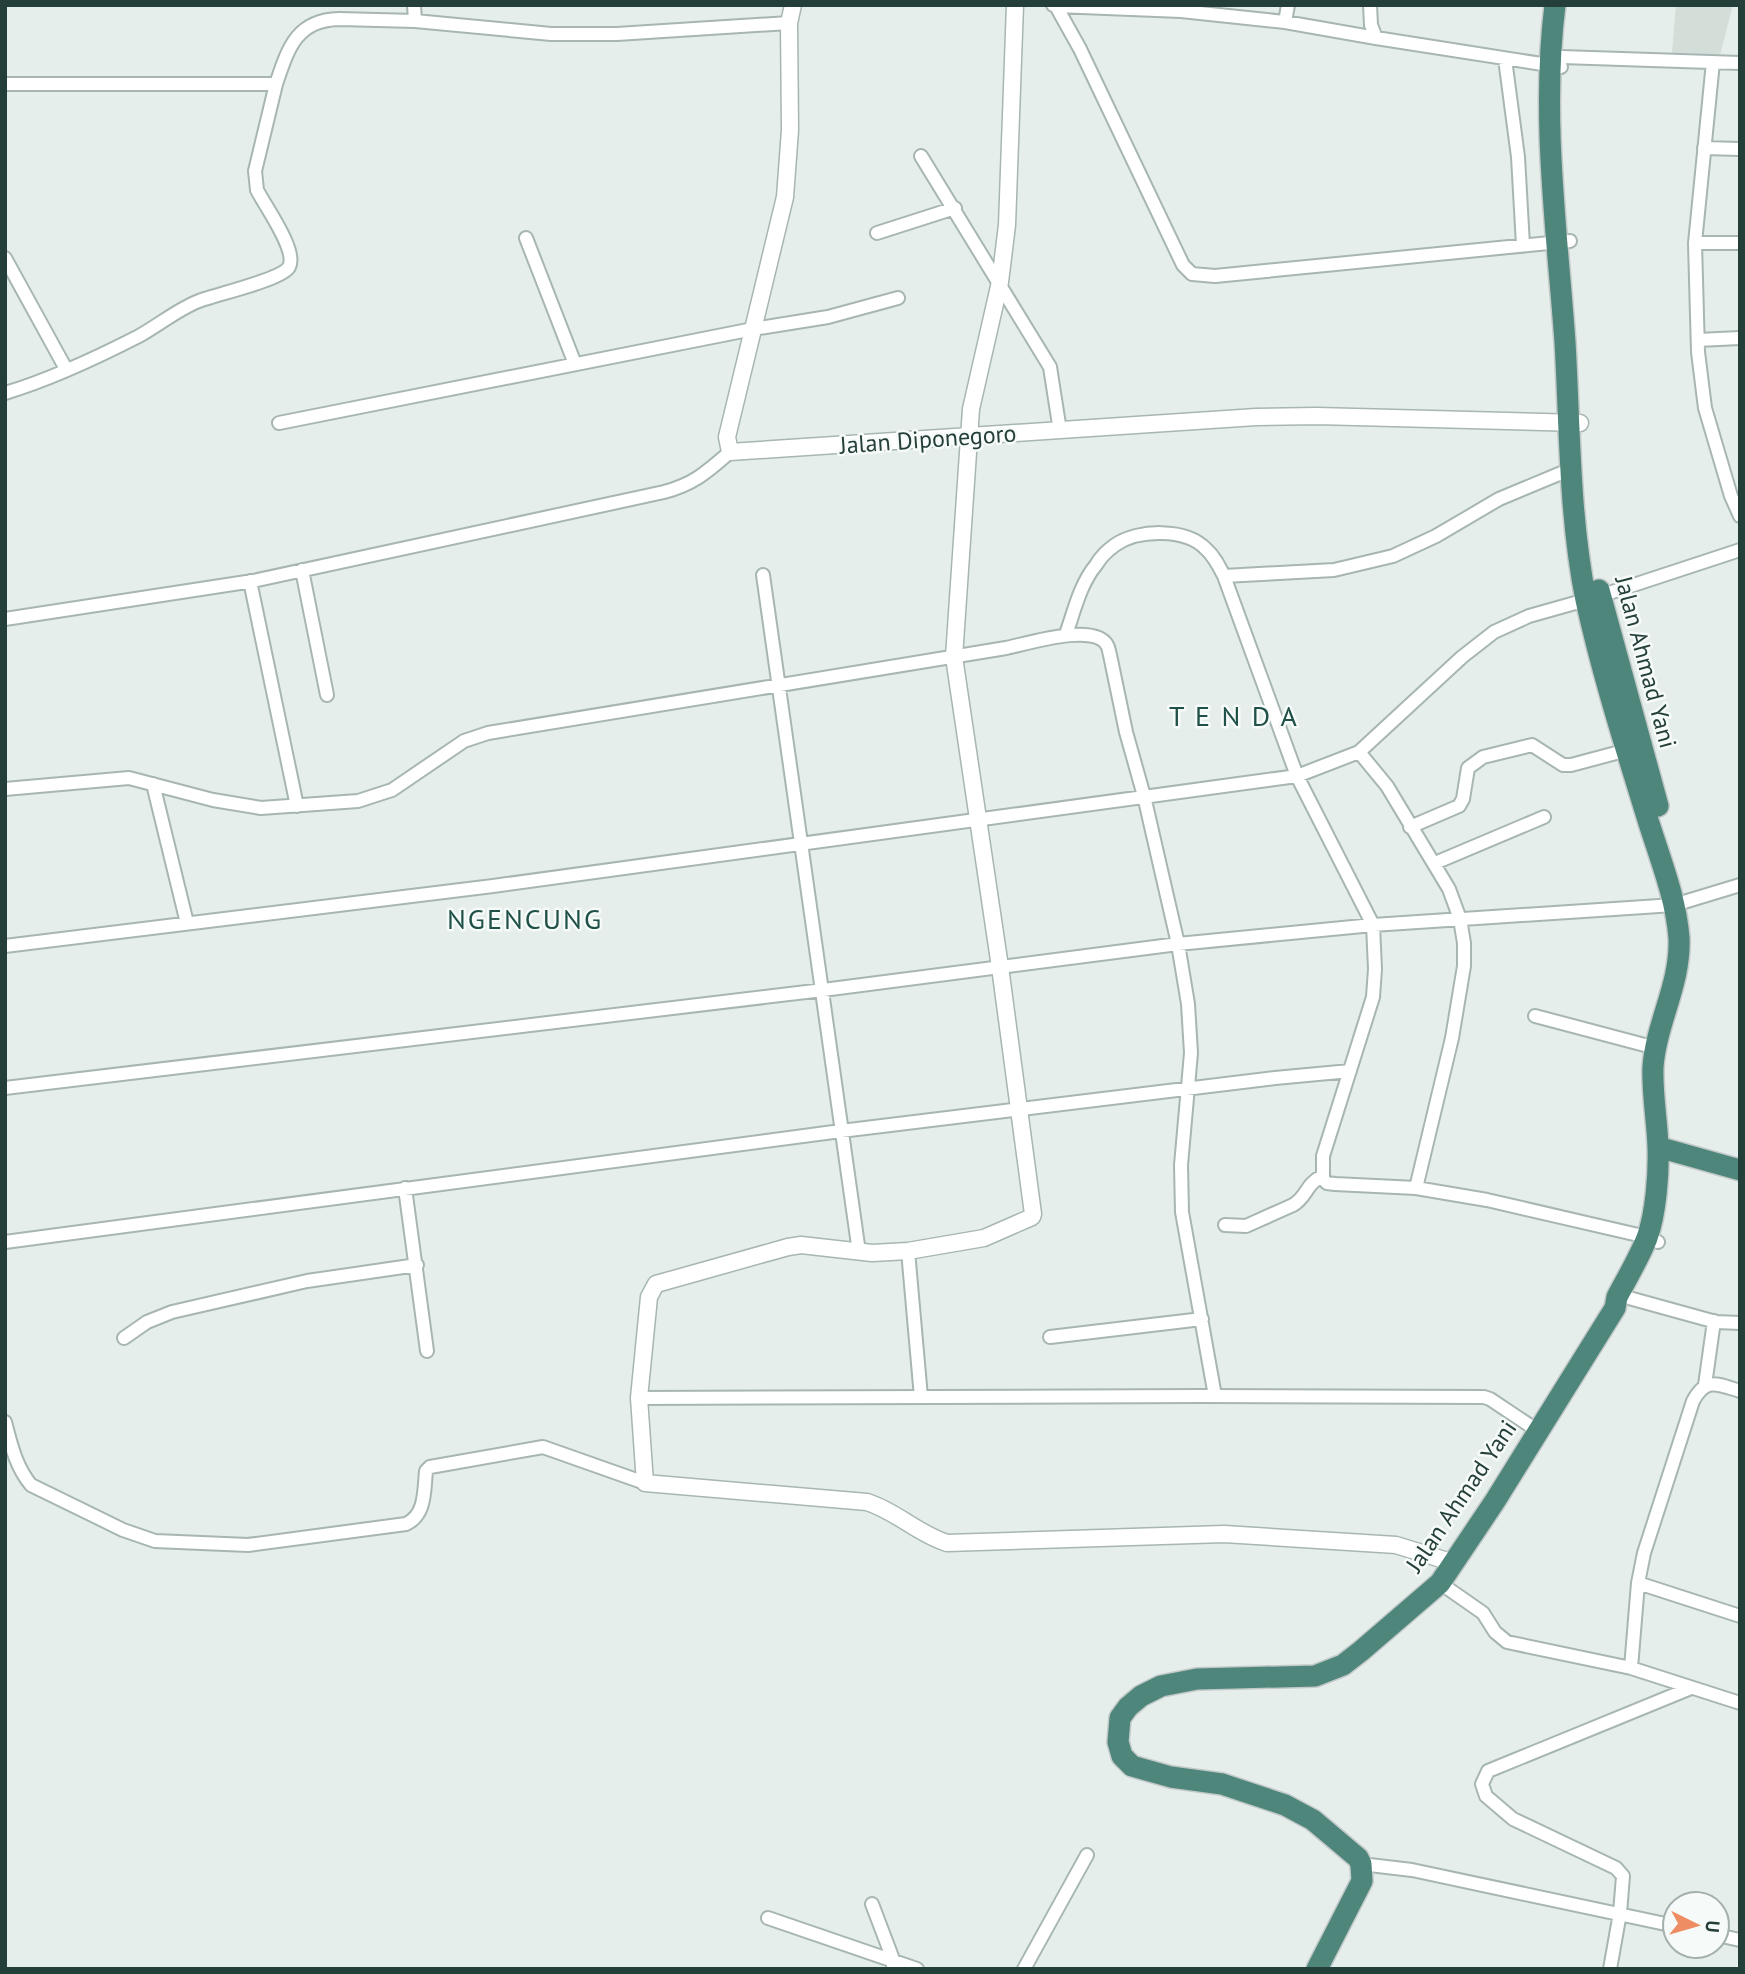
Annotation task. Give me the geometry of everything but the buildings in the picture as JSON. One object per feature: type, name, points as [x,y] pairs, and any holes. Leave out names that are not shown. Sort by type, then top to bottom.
[{"type":"highway","name":"Jalan Ahmad Yani","points":[[1555,5],[1563,242],[1575,423],[1593,597]]},
{"type":"highway","name":"Jalan Ahmad Yani","points":[[1558,63],[1568,5]]},
{"type":"highway","name":"Jalan Ahmad Yani","points":[[1361,1864],[1313,1820],[1285,1805],[1222,1784],[1171,1777],[1132,1766],[1122,1756],[1118,1742],[1120,1718],[1141,1696],[1161,1686],[1197,1679],[1280,1678],[1328,1673],[1361,1651],[1440,1583],[1622,1303],[1617,1297],[1653,1239],[1654,1206],[1664,1148],[1654,1114],[1659,1044],[1680,1004],[1691,953],[1680,903],[1634,749],[1593,597],[1570,469],[1575,423]]},
{"type":"highway","points":[[1664,1148],[1740,1170]]},
{"type":"highway","points":[[1317,1969],[1338,1933],[1362,1881],[1361,1864]]},
{"type":"street","points":[[414,5],[415,21]]},
{"type":"street","points":[[5,619],[250,581],[682,487],[701,478],[730,452],[727,437],[785,197],[788,171],[789,23],[793,5]]},
{"type":"street","points":[[645,1483],[639,1398],[649,1297],[656,1284],[801,1245],[859,1252],[908,1251],[984,1238],[1032,1217],[1034,1212],[954,657],[969,435],[976,380],[1000,282],[1007,225],[1015,5]]},
{"type":"street","points":[[1055,5],[1181,11],[1285,22],[1505,59],[1558,63],[1740,63]]},
{"type":"street","points":[[1055,5],[1080,49],[1182,265],[1192,274],[1215,276],[1563,242]]},
{"type":"street","points":[[1285,22],[1288,5]]},
{"type":"street","points":[[1370,5],[1376,38]]},
{"type":"street","points":[[5,393],[36,383],[138,336],[192,303],[280,276],[288,269],[291,261],[289,247],[257,190],[255,171],[276,84],[294,40],[301,31],[313,24],[328,19],[415,21],[551,34],[617,34],[789,23]]},
{"type":"street","points":[[1505,59],[1518,157],[1523,245]]},
{"type":"street","points":[[1713,62],[1695,243],[1698,340],[1705,408],[1731,496],[1740,516]]},
{"type":"street","points":[[5,84],[276,84]]},
{"type":"street","points":[[1704,148],[1740,149]]},
{"type":"street","points":[[921,156],[1050,366],[1054,378],[1059,430]]},
{"type":"street","points":[[877,233],[955,208]]},
{"type":"street","points":[[526,238],[575,365]]},
{"type":"street","points":[[1695,243],[1740,243]]},
{"type":"street","points":[[5,258],[66,369]]},
{"type":"street","points":[[279,423],[753,329],[828,317],[898,298]]},
{"type":"street","points":[[1698,340],[1740,338]]},
{"type":"street","name":"Jalan Diponegoro","points":[[730,452],[1256,417],[1317,416],[1575,423]]},
{"type":"street","points":[[1224,576],[1334,570],[1393,556],[1436,536],[1499,499],[1570,469]]},
{"type":"street","points":[[1066,634],[1087,577],[1096,564],[1115,545],[1136,537],[1175,533],[1195,541],[1206,548],[1224,576],[1297,776],[1373,925],[1373,997],[1323,1156],[1322,1176],[1326,1183],[1416,1188],[1487,1200],[1653,1239]]},
{"type":"street","points":[[5,946],[493,886],[1297,776],[1359,752],[1462,657],[1494,632],[1529,616],[1740,550]]},
{"type":"street","points":[[302,570],[327,695]]},
{"type":"street","points":[[764,575],[859,1252]]},
{"type":"street","points":[[250,581],[297,806]]},
{"type":"street","points":[[5,789],[129,778],[234,804],[276,808],[358,801],[392,790],[464,741],[488,733],[954,657],[1066,634],[1094,636],[1107,645],[1178,944],[1188,1004],[1191,1053],[1181,1165],[1182,1212],[1215,1396]]},
{"type":"street","points":[[1410,827],[1459,806],[1463,799],[1468,768],[1483,757],[1532,746],[1554,760],[1571,765],[1634,749]]},
{"type":"street","points":[[1359,752],[1387,786],[1410,827],[1435,863],[1449,889],[1460,919],[1464,943],[1462,978],[1452,1038],[1416,1188]]},
{"type":"street","points":[[153,784],[187,923]]},
{"type":"street","points":[[1435,863],[1544,817]]},
{"type":"street","points":[[5,1088],[823,990],[1178,944],[1373,925],[1680,903],[1740,885]]},
{"type":"street","points":[[1535,1016],[1659,1044]]},
{"type":"street","points":[[5,1242],[841,1130],[1350,1072]]},
{"type":"street","points":[[1225,1225],[1246,1226],[1299,1202],[1312,1181],[1322,1176]]},
{"type":"street","points":[[405,1188],[427,1351]]},
{"type":"street","points":[[908,1251],[921,1397]]},
{"type":"street","points":[[124,1338],[159,1316],[209,1302],[307,1280],[417,1265]]},
{"type":"street","points":[[1622,1303],[1714,1321],[1740,1323]]},
{"type":"street","points":[[1050,1337],[1202,1319]]},
{"type":"street","points":[[1705,1385],[1714,1321]]},
{"type":"street","points":[[1631,1668],[1638,1583],[1652,1523],[1693,1401],[1705,1385],[1717,1384],[1740,1391]]},
{"type":"street","points":[[639,1398],[1484,1397],[1538,1431]]},
{"type":"street","points":[[5,1422],[10,1458],[32,1485],[142,1538],[155,1541],[248,1545],[409,1523],[418,1515],[422,1506],[426,1471],[430,1466],[534,1448],[550,1448],[645,1483],[867,1502],[931,1538],[947,1543],[1224,1534],[1396,1545],[1454,1563]]},
{"type":"street","points":[[1440,1583],[1483,1614],[1495,1632],[1507,1642],[1631,1668],[1740,1703]]},
{"type":"street","points":[[1638,1583],[1740,1616]]},
{"type":"street","points":[[1610,1969],[1620,1913],[1623,1876],[1616,1868],[1513,1819],[1486,1796],[1482,1784],[1488,1771],[1690,1688]]},
{"type":"street","points":[[1024,1969],[1087,1855]]},
{"type":"street","points":[[1361,1864],[1412,1870],[1661,1923]]},
{"type":"street","points":[[873,1904],[893,1965]]},
{"type":"street","points":[[768,1918],[893,1965],[917,1969]]},
{"type":"shaded area","points":[[1676,5],[1733,5],[1720,55],[1672,53]]},
{"type":"district","name":"T E N D A","points":[[1234,715]]},
{"type":"district","name":"NGENCUNG","points":[[525,918]]}]
